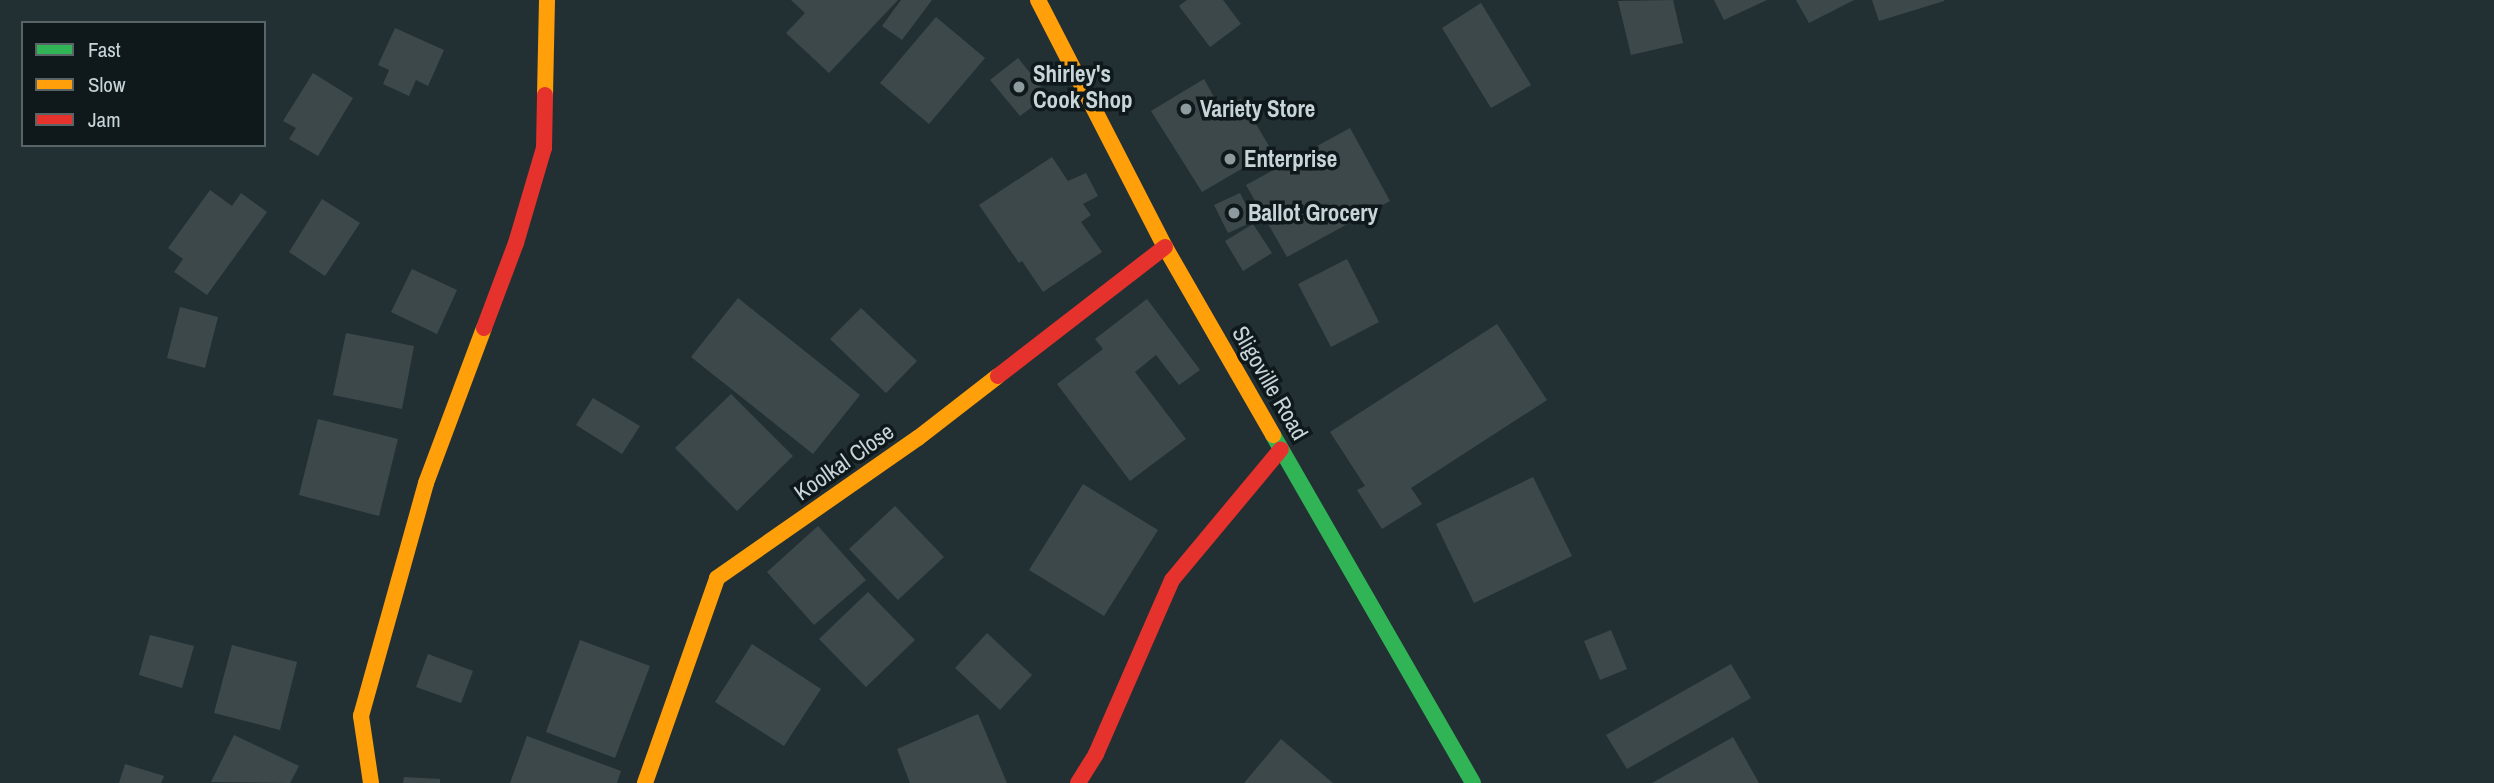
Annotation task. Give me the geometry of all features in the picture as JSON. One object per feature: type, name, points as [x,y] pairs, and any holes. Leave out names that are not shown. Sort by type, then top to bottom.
[{"type":"street","points":[[371,783],[361,716],[425,484],[516,243],[544,148],[547,0]]},
{"type":"street","name":"Sligoville Road","points":[[1038,0],[1165,247],[1473,783]]},
{"type":"street","name":"Koolkal Close","points":[[645,783],[716,578],[918,438],[1165,247]]},
{"type":"street","points":[[1078,783],[1096,754],[1172,580],[1282,449]]},
{"type":"building","points":[[791,0],[898,0],[829,73],[786,33],[805,13]]},
{"type":"building","points":[[901,0],[932,0],[902,40],[882,26]]},
{"type":"building","points":[[1187,0],[1223,0],[1241,24],[1210,47],[1179,6]]},
{"type":"building","points":[[1673,0],[1683,43],[1631,55],[1618,1]]},
{"type":"building","points":[[1714,0],[1767,0],[1724,20]]},
{"type":"building","points":[[1796,0],[1854,0],[1809,23]]},
{"type":"building","points":[[1872,0],[1944,0],[1944,1],[1879,21]]},
{"type":"building","points":[[1481,3],[1531,85],[1491,108],[1442,28]]},
{"type":"building","points":[[936,17],[985,58],[929,124],[880,83]]},
{"type":"building","points":[[395,28],[444,50],[428,86],[416,80],[409,96],[383,84],[389,70],[378,65]]},
{"type":"building","name":"Shirley's Cook Shop","points":[[1018,58],[1048,95],[1020,116],[990,80]]},
{"type":"building","points":[[313,73],[353,98],[318,156],[289,139],[296,128],[283,121]]},
{"type":"building","points":[[1204,79],[1220,108],[1241,99],[1272,151],[1202,192],[1151,111]]},
{"type":"building","points":[[1350,128],[1390,201],[1287,257],[1246,185]]},
{"type":"building","points":[[1052,157],[1068,181],[1086,173],[1098,196],[1083,204],[1091,215],[1081,222],[1102,252],[1043,292],[1022,261],[1019,263],[979,205]]},
{"type":"building","points":[[210,190],[232,206],[241,193],[267,212],[207,295],[174,272],[183,259],[168,248]]},
{"type":"building","name":"Ballot Grocery","points":[[1240,193],[1254,221],[1228,233],[1214,205]]},
{"type":"building","points":[[322,199],[360,223],[325,276],[289,252]]},
{"type":"building","points":[[1253,224],[1272,253],[1243,271],[1225,241]]},
{"type":"building","points":[[1347,259],[1379,322],[1331,347],[1298,284]]},
{"type":"building","points":[[412,269],[457,290],[437,334],[391,312]]},
{"type":"building","points":[[738,298],[860,395],[813,454],[691,357]]},
{"type":"building","points":[[1147,299],[1200,370],[1179,385],[1156,355],[1135,372],[1186,439],[1130,481],[1057,384],[1103,349],[1095,339]]},
{"type":"building","points":[[180,307],[218,317],[205,368],[167,358]]},
{"type":"building","points":[[861,308],[917,361],[886,393],[830,339]]},
{"type":"building","points":[[1497,324],[1547,400],[1411,488],[1422,504],[1382,529],[1357,490],[1365,486],[1330,432]]},
{"type":"building","points":[[346,333],[414,346],[402,409],[333,395]]},
{"type":"building","points":[[731,394],[793,456],[737,511],[675,448]]},
{"type":"building","points":[[593,398],[640,426],[622,454],[576,425]]},
{"type":"building","points":[[318,419],[398,439],[379,516],[299,495]]},
{"type":"building","points":[[1533,477],[1572,556],[1474,603],[1436,524]]},
{"type":"building","points":[[1083,484],[1158,530],[1104,616],[1029,570]]},
{"type":"building","points":[[895,506],[944,557],[898,600],[849,549]]},
{"type":"building","points":[[818,526],[866,580],[814,625],[767,572]]},
{"type":"building","points":[[868,592],[915,640],[866,687],[819,639]]},
{"type":"building","points":[[1611,630],[1627,669],[1600,680],[1584,641]]},
{"type":"building","points":[[987,633],[1032,675],[1000,710],[955,668]]},
{"type":"building","points":[[150,635],[194,646],[182,688],[139,675]]},
{"type":"building","points":[[580,640],[650,666],[615,758],[546,732]]},
{"type":"building","points":[[752,644],[821,689],[784,746],[715,702]]},
{"type":"building","points":[[232,645],[297,662],[280,730],[214,713]]},
{"type":"building","points":[[428,654],[473,671],[461,703],[416,687]]},
{"type":"building","points":[[1731,664],[1751,698],[1627,769],[1606,735]]},
{"type":"building","points":[[978,714],[1007,783],[910,783],[897,749]]},
{"type":"building","points":[[234,735],[299,766],[290,783],[211,782]]},
{"type":"building","points":[[527,736],[621,771],[617,783],[510,783]]},
{"type":"building","points":[[1733,737],[1759,783],[1652,783]]},
{"type":"building","points":[[1281,739],[1333,783],[1244,783]]},
{"type":"building","points":[[125,764],[164,776],[161,783],[119,783]]},
{"type":"building","points":[[404,777],[440,779],[440,783],[403,783]]},
{"type":"traffic: fast","points":[[1273,435],[1473,783]]},
{"type":"traffic: slow","points":[[545,95],[547,0]]},
{"type":"traffic: slow","points":[[1038,0],[1165,247],[1273,435]]},
{"type":"traffic: slow","points":[[371,783],[361,716],[426,483],[484,328]]},
{"type":"traffic: slow","points":[[645,783],[717,578],[918,438],[998,376]]},
{"type":"traffic: jam","points":[[484,328],[516,243],[544,148],[545,95]]},
{"type":"traffic: jam","points":[[998,376],[1165,247]]},
{"type":"traffic: jam","points":[[1078,783],[1096,754],[1172,580],[1281,449]]},
{"type":"place","name":"Shirley's Cook Shop","points":[[1019,87]]},
{"type":"place","name":"Variety Store","points":[[1186,109]]},
{"type":"place","name":"Enterprise","points":[[1230,159]]},
{"type":"place","name":"Ballot Grocery","points":[[1234,213]]}]
